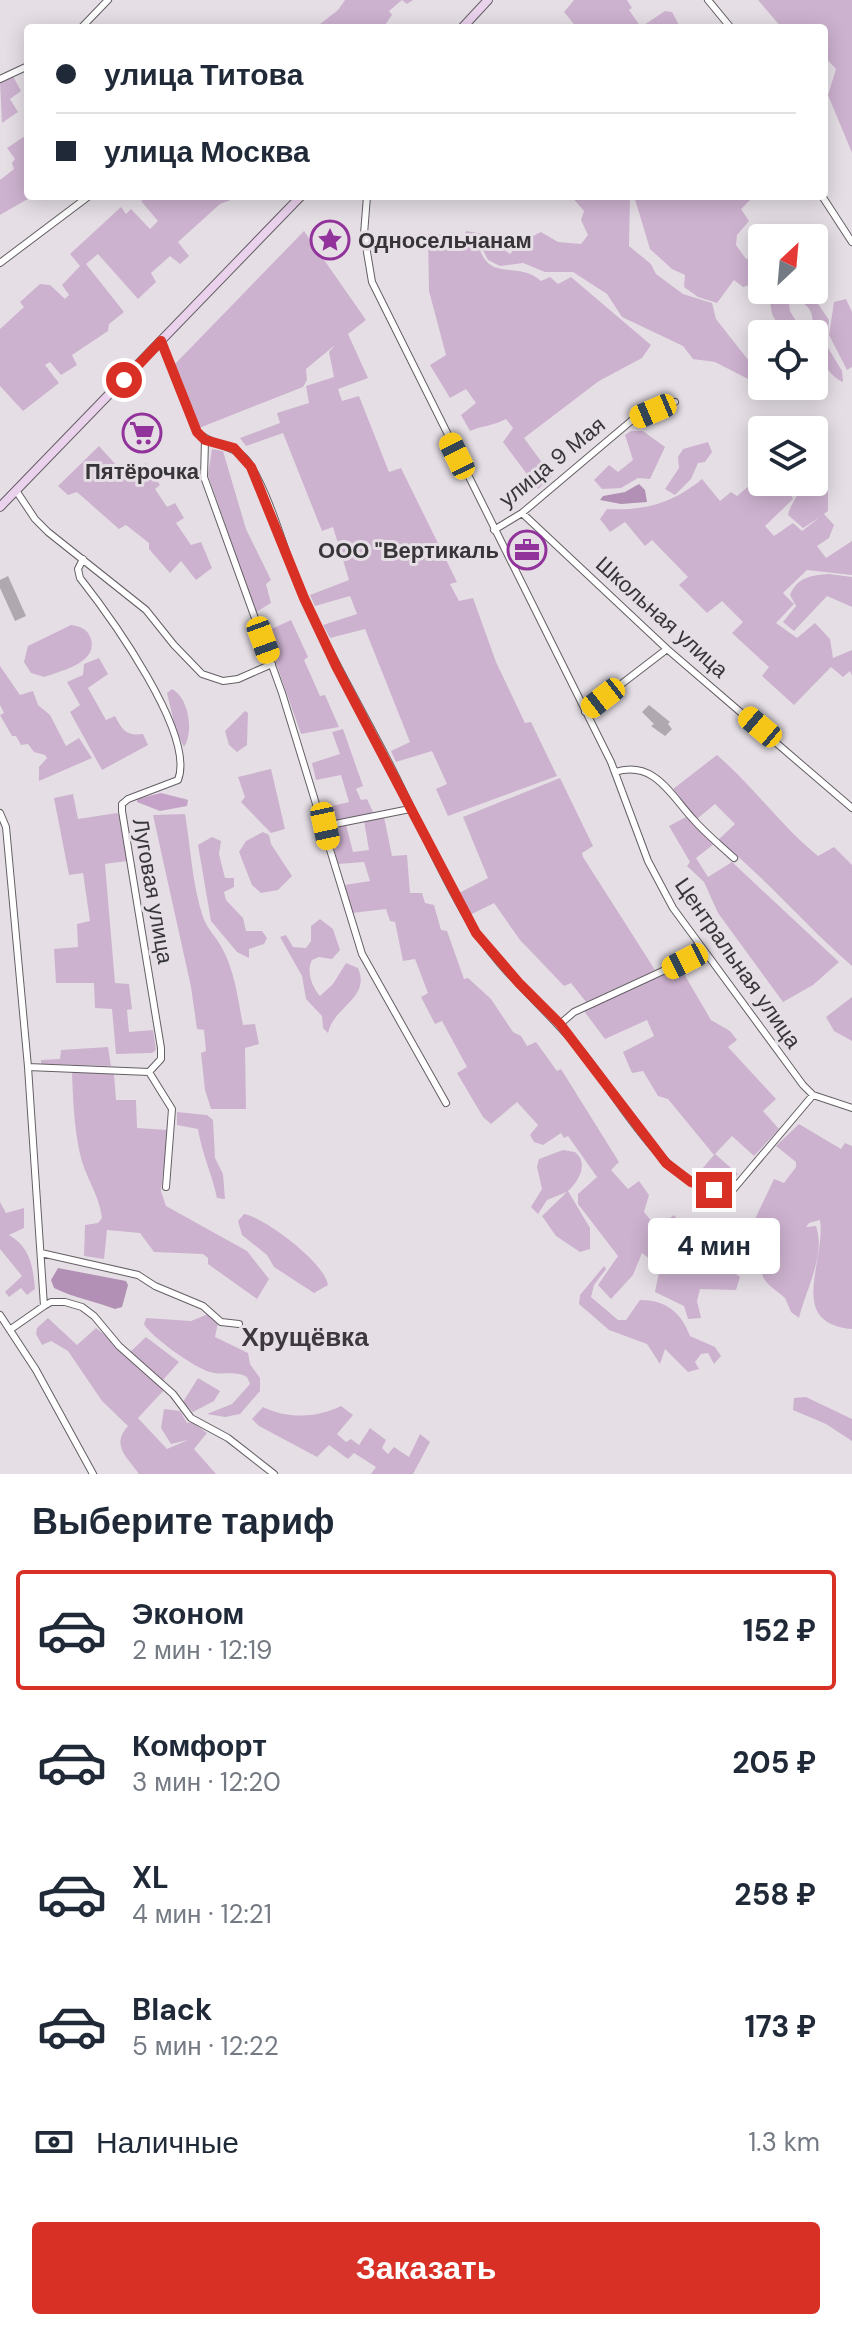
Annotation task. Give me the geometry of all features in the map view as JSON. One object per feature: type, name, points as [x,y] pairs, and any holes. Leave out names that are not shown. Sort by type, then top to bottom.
[{"type":"main road","points":[[466,24],[488,0]]},
{"type":"main road","points":[[0,507],[297,200]]},
{"type":"street","points":[[85,24],[108,0]]},
{"type":"street","points":[[708,0],[728,24]]},
{"type":"street","points":[[0,79],[24,68]]},
{"type":"street","points":[[0,263],[84,200]]},
{"type":"street","name":"Центральная улица","points":[[366,200],[364,234],[372,282],[615,772],[648,861],[673,908],[704,952],[813,1095]]},
{"type":"street","points":[[825,200],[852,242]]},
{"type":"street","points":[[161,341],[197,432],[205,440],[234,448],[251,467],[304,598],[476,933],[560,1024],[666,1163],[691,1182],[725,1193],[735,1187],[813,1095],[852,1108]]},
{"type":"street","name":"улица 9 Мая","points":[[494,530],[522,513],[631,421],[675,402]]},
{"type":"street","points":[[205,440],[204,477],[272,664],[325,826],[335,871],[362,954],[446,1103]]},
{"type":"street","points":[[17,492],[35,519],[146,610],[202,674],[223,681],[238,679],[272,664]]},
{"type":"street","name":"Школьная улица","points":[[522,513],[667,649],[852,808]]},
{"type":"street","name":"Луговая улица","points":[[83,559],[78,569],[80,578],[137,658],[169,723],[181,763],[178,780],[122,804],[161,1048],[161,1059],[149,1072]]},
{"type":"street","points":[[585,712],[667,649]]},
{"type":"street","points":[[615,772],[630,767],[653,774],[693,820],[734,858]]},
{"type":"street","points":[[325,826],[410,809]]},
{"type":"street","points":[[0,813],[6,827],[12,885],[44,1306]]},
{"type":"street","points":[[560,1024],[574,1012],[704,952]]},
{"type":"street","points":[[28,1067],[149,1072],[172,1109],[166,1187]]},
{"type":"street","points":[[41,1253],[138,1275],[155,1286],[203,1306],[221,1322],[239,1324]]},
{"type":"street","points":[[11,1329],[51,1302],[82,1307],[94,1316],[119,1346],[173,1394],[191,1418],[228,1438],[274,1474]]},
{"type":"street","points":[[0,1315],[11,1329],[93,1474]]},
{"type":"shaded area","points":[[345,0],[402,0],[389,11],[392,15],[386,24],[320,24]]},
{"type":"shaded area","points":[[574,0],[627,0],[632,8],[629,10],[639,24],[574,24],[564,12]]},
{"type":"shaded area","points":[[758,0],[852,0],[852,153],[828,95],[836,69],[828,60],[828,24],[779,24]]},
{"type":"shaded area","points":[[665,11],[672,12],[678,24],[646,24]]},
{"type":"shaded area","points":[[13,76],[21,91],[10,99],[18,112],[2,123],[0,82]]},
{"type":"shaded area","points":[[24,137],[26,200],[0,215],[0,180],[14,169],[12,163],[15,159],[7,148]]},
{"type":"shaded area","points":[[230,200],[220,204],[178,242],[189,256],[180,264],[170,256],[151,273],[156,282],[138,299],[98,254],[86,264],[124,312],[109,324],[108,331],[72,355],[77,365],[61,375],[50,362],[45,365],[59,383],[23,411],[0,386],[0,329],[24,307],[20,302],[40,284],[50,285],[65,299],[69,295],[62,285],[80,266],[70,254],[121,207],[126,214],[131,209],[150,229],[158,221],[141,201]]},
{"type":"shaded area","points":[[574,200],[630,200],[629,246],[651,264],[656,274],[683,294],[712,303],[716,319],[748,360],[748,379],[715,362],[693,359],[683,346],[622,317],[607,294],[573,272],[545,272],[523,263],[500,266],[488,260],[481,246],[463,239],[466,231],[483,234],[510,254],[541,232],[558,242],[581,244],[588,235],[581,220],[584,211]]},
{"type":"shaded area","points":[[635,200],[750,200],[741,209],[749,221],[737,235],[736,245],[748,259],[748,285],[743,287],[734,280],[717,303],[698,297],[684,287],[685,275],[672,269],[650,249]]},
{"type":"shaded area","points":[[304,231],[366,320],[348,334],[368,378],[338,389],[342,401],[359,396],[389,472],[401,468],[457,582],[450,584],[459,601],[473,598],[496,662],[525,723],[531,722],[557,776],[448,816],[436,789],[447,784],[432,751],[396,762],[391,751],[410,742],[365,629],[330,638],[323,625],[357,614],[350,596],[315,606],[310,595],[349,580],[333,527],[322,531],[283,433],[246,446],[240,438],[280,423],[277,413],[309,403],[306,386],[334,377],[329,352],[335,345],[306,369],[307,380],[303,387],[199,428],[175,364]]},
{"type":"shaded area","points":[[428,234],[447,235],[453,245],[469,245],[480,250],[491,265],[523,272],[541,281],[550,277],[558,284],[571,277],[651,345],[642,358],[599,381],[524,438],[552,476],[538,489],[503,442],[513,428],[506,419],[470,431],[461,415],[476,403],[466,389],[450,398],[430,365],[446,355],[429,291]]},
{"type":"shaded area","points":[[846,299],[852,312],[852,367],[847,370],[829,335],[834,302]]},
{"type":"shaded area","points":[[770,304],[789,304],[795,320],[775,320]]},
{"type":"shaded area","points":[[805,304],[818,304],[829,320],[828,333],[828,320],[813,320]]},
{"type":"shaded area","points":[[828,348],[842,371],[843,382],[829,371]]},
{"type":"shaded area","points":[[631,431],[643,431],[665,447],[650,479],[638,478],[621,488],[602,489],[594,480],[609,465],[618,472],[633,460],[625,435]]},
{"type":"shaded area","points":[[708,442],[712,452],[705,462],[698,463],[691,479],[675,495],[665,489],[679,468],[678,457],[683,449]]},
{"type":"shaded area","points":[[99,446],[127,477],[146,463],[160,485],[155,489],[167,507],[175,503],[184,518],[176,523],[191,545],[201,542],[212,568],[196,580],[181,561],[170,573],[149,549],[149,543],[126,525],[119,529],[77,492],[68,495],[58,486]]},
{"type":"shaded area","points":[[212,449],[223,451],[246,529],[271,580],[266,584],[271,603],[256,612],[208,475]]},
{"type":"shaded area","points":[[702,479],[720,501],[731,492],[737,496],[748,487],[748,496],[792,496],[793,499],[765,526],[774,536],[793,523],[802,531],[820,517],[803,528],[788,515],[796,496],[828,496],[828,511],[824,514],[834,525],[829,538],[817,546],[826,558],[852,541],[852,575],[807,570],[783,593],[794,604],[776,623],[797,638],[815,623],[830,639],[833,658],[852,650],[852,676],[850,671],[843,677],[831,667],[794,705],[762,676],[769,667],[732,633],[743,622],[722,601],[707,613],[679,585],[688,577],[652,540],[645,546],[625,522],[610,532],[600,519],[607,509],[634,509],[669,500]]},
{"type":"shaded area","points":[[639,484],[645,490],[647,502],[621,504],[600,500],[603,496],[625,492]]},
{"type":"shaded area","points":[[829,574],[852,577],[852,607],[827,596],[794,631],[783,622],[796,606],[790,595],[793,589],[806,578]]},
{"type":"shaded area","points":[[291,620],[308,657],[304,660],[320,696],[325,695],[339,727],[301,734],[265,632]]},
{"type":"shaded area","points":[[71,625],[78,626],[90,636],[92,647],[89,654],[76,665],[44,677],[31,673],[24,662],[28,646]]},
{"type":"shaded area","points":[[99,658],[108,674],[88,688],[106,720],[115,716],[126,731],[143,734],[148,745],[102,770],[70,712],[80,705],[67,682],[83,675],[84,664]]},
{"type":"shaded area","points":[[0,666],[20,695],[33,691],[38,705],[50,715],[66,746],[79,738],[92,758],[39,781],[39,767],[47,758],[34,752],[28,744],[21,745],[0,715],[4,713],[0,705]]},
{"type":"shaded area","points":[[172,689],[178,693],[188,716],[189,733],[184,747],[176,731],[167,693]]},
{"type":"shaded area","points":[[245,711],[248,713],[247,745],[237,752],[229,745],[225,731]]},
{"type":"shaded area","points":[[343,729],[363,786],[356,789],[361,800],[367,799],[374,814],[329,822],[324,808],[349,802],[341,775],[316,780],[312,763],[340,754],[332,732]]},
{"type":"shaded area","points":[[717,755],[818,856],[834,847],[852,865],[852,966],[718,840],[735,824],[715,804],[697,819],[673,789]]},
{"type":"shaded area","points":[[271,769],[285,829],[271,833],[241,802],[245,797],[238,777]]},
{"type":"shaded area","points":[[560,778],[593,846],[582,853],[583,857],[655,970],[586,1002],[571,983],[564,986],[520,940],[494,903],[470,915],[459,893],[488,878],[463,817]]},
{"type":"shaded area","points":[[161,793],[188,800],[187,806],[160,811],[137,802],[137,799]]},
{"type":"shaded area","points":[[73,794],[78,819],[117,813],[120,816],[127,861],[105,864],[115,983],[129,984],[132,1009],[127,1010],[129,1032],[153,1030],[156,1050],[152,1053],[116,1054],[112,1009],[95,1008],[94,983],[56,983],[54,949],[78,947],[77,924],[90,921],[83,873],[69,875],[54,798]]},
{"type":"shaded area","points":[[185,814],[203,917],[230,966],[243,1025],[255,1024],[259,1044],[245,1048],[246,1109],[211,1109],[205,1090],[201,1053],[206,1051],[204,1030],[197,1029],[191,987],[153,815]]},
{"type":"shaded area","points":[[384,817],[392,856],[407,855],[410,893],[422,893],[425,903],[434,905],[441,930],[447,931],[464,979],[468,978],[491,999],[513,1032],[521,1036],[527,1046],[536,1042],[557,1071],[561,1069],[619,1162],[611,1170],[628,1189],[639,1181],[649,1195],[644,1212],[657,1228],[674,1215],[695,1242],[740,1277],[736,1290],[700,1289],[697,1301],[701,1318],[688,1319],[684,1306],[655,1292],[660,1267],[642,1253],[633,1275],[611,1299],[598,1285],[618,1256],[578,1204],[578,1194],[597,1177],[568,1136],[564,1138],[561,1133],[543,1145],[534,1142],[530,1135],[538,1125],[517,1102],[491,1124],[483,1117],[457,1073],[467,1067],[442,1021],[435,1024],[421,997],[428,993],[415,959],[403,961],[395,922],[390,921],[386,909],[352,913],[345,885],[370,881],[364,862],[338,864],[329,829],[346,825],[353,852],[369,850],[364,821]]},
{"type":"shaded area","points":[[686,817],[714,844],[696,858],[708,877],[732,862],[839,962],[813,985],[783,1002],[718,913],[704,882],[687,866],[690,862],[669,826]]},
{"type":"shaded area","points":[[263,832],[269,835],[271,844],[292,876],[278,890],[261,893],[252,885],[239,852],[246,841]]},
{"type":"shaded area","points":[[212,837],[221,841],[219,854],[225,878],[234,878],[234,887],[224,892],[226,900],[243,918],[246,931],[262,931],[267,938],[264,944],[249,949],[249,958],[237,952],[211,921],[198,845]]},
{"type":"shaded area","points":[[320,919],[333,929],[340,950],[332,959],[319,957],[312,960],[310,974],[317,992],[320,996],[333,984],[346,963],[358,968],[361,978],[356,995],[337,1016],[328,1033],[323,1028],[322,1016],[306,999],[302,976],[280,937],[286,935],[293,947],[306,948],[311,941],[311,926]]},
{"type":"shaded area","points":[[680,967],[711,1020],[730,1031],[737,1040],[728,1047],[776,1099],[763,1111],[779,1129],[754,1156],[732,1136],[715,1154],[738,1174],[725,1186],[696,1176],[714,1155],[668,1099],[658,1096],[643,1071],[632,1073],[623,1052],[654,1036],[647,1020],[605,1039],[584,1011]]},
{"type":"shaded area","points":[[852,997],[852,1041],[834,1031],[826,1017]]},
{"type":"shaded area","points":[[108,1047],[111,1066],[41,1064],[41,1060],[60,1059],[61,1050]]},
{"type":"shaded area","points":[[72,1072],[114,1074],[116,1100],[136,1100],[137,1128],[168,1130],[161,1191],[166,1206],[247,1251],[269,1279],[257,1299],[208,1264],[208,1258],[203,1254],[154,1252],[140,1233],[107,1230],[104,1259],[84,1256],[85,1225],[98,1223],[102,1218],[80,1154]]},
{"type":"shaded area","points":[[177,1112],[207,1115],[213,1120],[215,1158],[223,1174],[225,1199],[217,1198],[198,1129],[177,1125]]},
{"type":"shaded area","points":[[799,1124],[841,1149],[845,1143],[852,1146],[852,1329],[832,1324],[820,1315],[814,1303],[818,1257],[799,1318],[763,1276],[763,1265],[770,1246],[767,1248],[747,1236],[774,1179],[784,1183],[796,1167],[796,1162],[776,1146]],"holes":[[[820,1220],[819,1246],[816,1226],[806,1227]]]},
{"type":"shaded area","points":[[563,1150],[575,1152],[582,1167],[579,1177],[568,1191],[590,1228],[590,1249],[580,1252],[556,1236],[542,1216],[567,1192],[547,1200],[538,1214],[531,1207],[542,1189],[537,1167],[539,1159]]},
{"type":"shaded area","points":[[0,1202],[6,1213],[24,1208],[24,1228],[9,1235],[22,1245],[31,1265],[35,1289],[27,1295],[21,1288],[9,1297],[5,1292],[22,1276],[0,1249]]},
{"type":"shaded area","points":[[244,1214],[266,1224],[293,1243],[317,1265],[328,1285],[314,1293],[274,1267],[267,1255],[242,1235],[238,1221]]},
{"type":"shaded area","points":[[604,1266],[606,1269],[594,1285],[591,1297],[618,1320],[626,1320],[640,1300],[658,1302],[677,1314],[690,1336],[715,1347],[721,1356],[714,1364],[708,1353],[701,1354],[695,1362],[699,1369],[688,1372],[665,1349],[660,1364],[647,1344],[609,1330],[579,1304],[580,1295]]},
{"type":"shaded area","points":[[58,1268],[126,1281],[128,1285],[122,1307],[115,1309],[54,1288],[51,1280]]},
{"type":"shaded area","points":[[208,1314],[218,1323],[215,1337],[248,1353],[250,1364],[260,1378],[260,1391],[240,1414],[225,1417],[207,1414],[232,1404],[250,1384],[247,1377],[203,1369],[164,1344],[144,1324],[146,1318],[191,1321]]},
{"type":"shaded area","points":[[48,1318],[77,1345],[96,1328],[105,1335],[164,1390],[138,1418],[167,1449],[188,1440],[171,1444],[161,1428],[164,1409],[180,1411],[187,1423],[192,1422],[207,1433],[194,1449],[216,1474],[139,1474],[122,1450],[121,1439],[128,1426],[102,1401],[68,1351],[51,1341],[42,1345],[36,1334],[37,1328]]},
{"type":"shaded area","points":[[146,1337],[179,1362],[162,1381],[130,1352]]},
{"type":"shaded area","points":[[198,1378],[220,1391],[214,1401],[193,1412],[183,1402]]},
{"type":"shaded area","points":[[806,1397],[852,1419],[852,1441],[826,1424],[793,1410],[794,1398]]},
{"type":"shaded area","points":[[341,1406],[353,1415],[337,1434],[346,1442],[351,1439],[359,1445],[370,1428],[386,1440],[382,1448],[388,1454],[394,1447],[409,1457],[420,1434],[430,1442],[413,1474],[371,1474],[376,1467],[354,1453],[348,1459],[329,1445],[317,1457],[259,1426],[252,1419],[263,1407],[282,1414],[302,1416]]},
{"type":"building","name":"ООО \"Вертикаль","points":[[532,538],[540,548],[521,562],[514,553]]},
{"type":"building","points":[[8,576],[26,616],[15,621],[0,588],[0,580]]},
{"type":"building","points":[[649,705],[670,722],[668,724],[672,729],[665,736],[651,726],[654,724],[642,712]]},
{"type":"place","name":"Односельчанам","points":[[330,240]]},
{"type":"place","name":"Пятёрочка","points":[[142,433]]},
{"type":"place","name":"ООО \"Вертикаль","points":[[527,550]]},
{"type":"district","name":"Хрущёвка","points":[[305,1337]]},
{"type":"route","points":[[124,380],[161,341],[197,432],[205,440],[234,448],[251,467],[304,598],[337,668],[476,933],[560,1024],[666,1163],[691,1182],[714,1190]]}]
